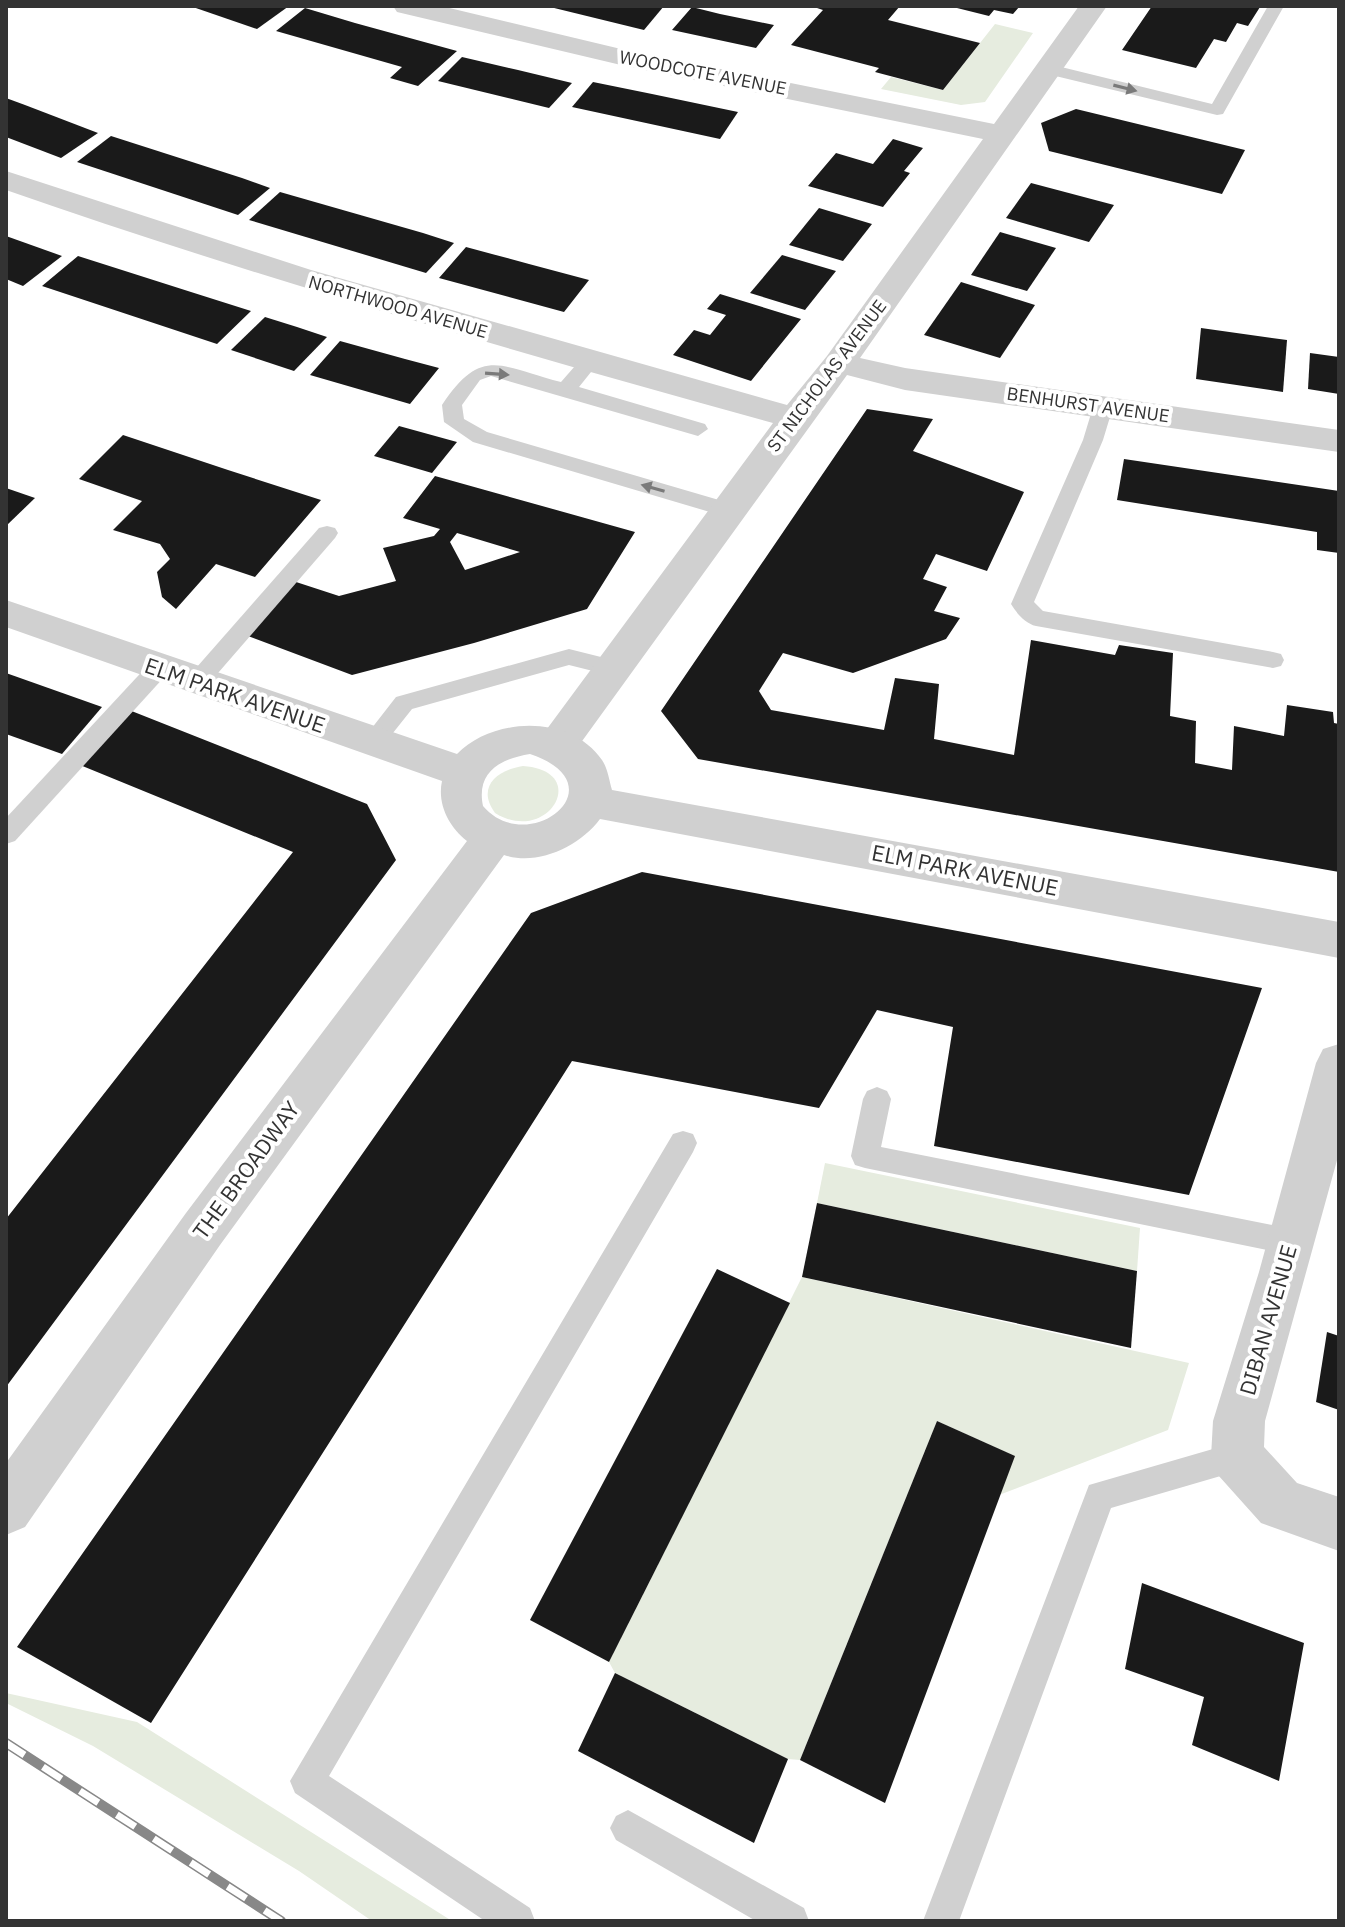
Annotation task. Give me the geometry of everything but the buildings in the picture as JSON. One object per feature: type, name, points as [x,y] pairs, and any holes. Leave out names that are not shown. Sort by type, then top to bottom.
[{"type":"street","name":"WOODCOTE AVENUE","points":[[407,6],[621,57],[1001,134]]},
{"type":"street","name":"ST NICHOLAS AVENUE","points":[[558,744],[795,418],[839,363],[1093,6]]},
{"type":"street","name":"NORTHWOOD AVENUE","points":[[6,180],[156,233],[308,281],[795,418]]},
{"type":"street","name":"BENHURST AVENUE","points":[[839,363],[905,379],[1339,441]]},
{"type":"street","name":"ELM PARK AVENUE","points":[[6,613],[158,669],[465,773]]},
{"type":"street","points":[[531,739],[558,744],[580,758],[592,779],[591,802],[577,822],[553,837],[523,842],[494,837],[474,826],[462,810],[459,791],[465,773],[480,755],[504,743],[531,739]]},
{"type":"street","name":"ELM PARK AVENUE","points":[[591,802],[1339,940]]},
{"type":"street","name":"THE BROADWAY","points":[[6,1508],[203,1229],[494,837]]},
{"type":"street","name":"DIBAN AVENUE","points":[[1237,1457],[1239,1421],[1292,1242],[1339,1063]]},
{"type":"street","points":[[1237,1457],[1280,1504],[1339,1524]]},
{"type":"lane","points":[[1049,69],[1217,110],[1276,6]]},
{"type":"lane","points":[[566,390],[589,362]]},
{"type":"lane","points":[[698,429],[490,370],[473,376],[452,405],[454,422],[480,437],[728,510]]},
{"type":"lane","points":[[1103,407],[1093,440],[1022,604],[1025,611],[1036,618],[1273,660]]},
{"type":"lane","points":[[197,682],[327,533]]},
{"type":"lane","points":[[373,742],[404,703],[569,657],[613,668]]},
{"type":"lane","points":[[6,834],[158,669]]},
{"type":"lane","points":[[877,1099],[865,1156],[1292,1242]]},
{"type":"lane","points":[[517,1921],[307,1781],[683,1143]]},
{"type":"lane","points":[[941,1921],[1100,1496],[1237,1457]]},
{"type":"lane","points":[[628,1828],[791,1921]]},
{"type":"shaded area","points":[[995,24],[1033,33],[985,102],[961,105],[881,89],[891,77],[943,90]]},
{"type":"shaded area","points":[[523,766],[544,771],[555,780],[558,792],[555,804],[545,814],[531,820],[514,821],[495,813],[490,804],[489,788],[492,781],[505,771]]},
{"type":"shaded area","points":[[825,1163],[1140,1228],[1137,1271],[817,1203]]},
{"type":"shaded area","points":[[802,1277],[1189,1363],[1168,1430],[999,1495],[1014,1456],[937,1421],[800,1760],[788,1759],[615,1673],[609,1662]]},
{"type":"shaded area","points":[[6,1693],[137,1722],[452,1921],[372,1921],[299,1871],[93,1746],[6,1703]]},
{"type":"railway","points":[[6,1743],[281,1921]]}]
